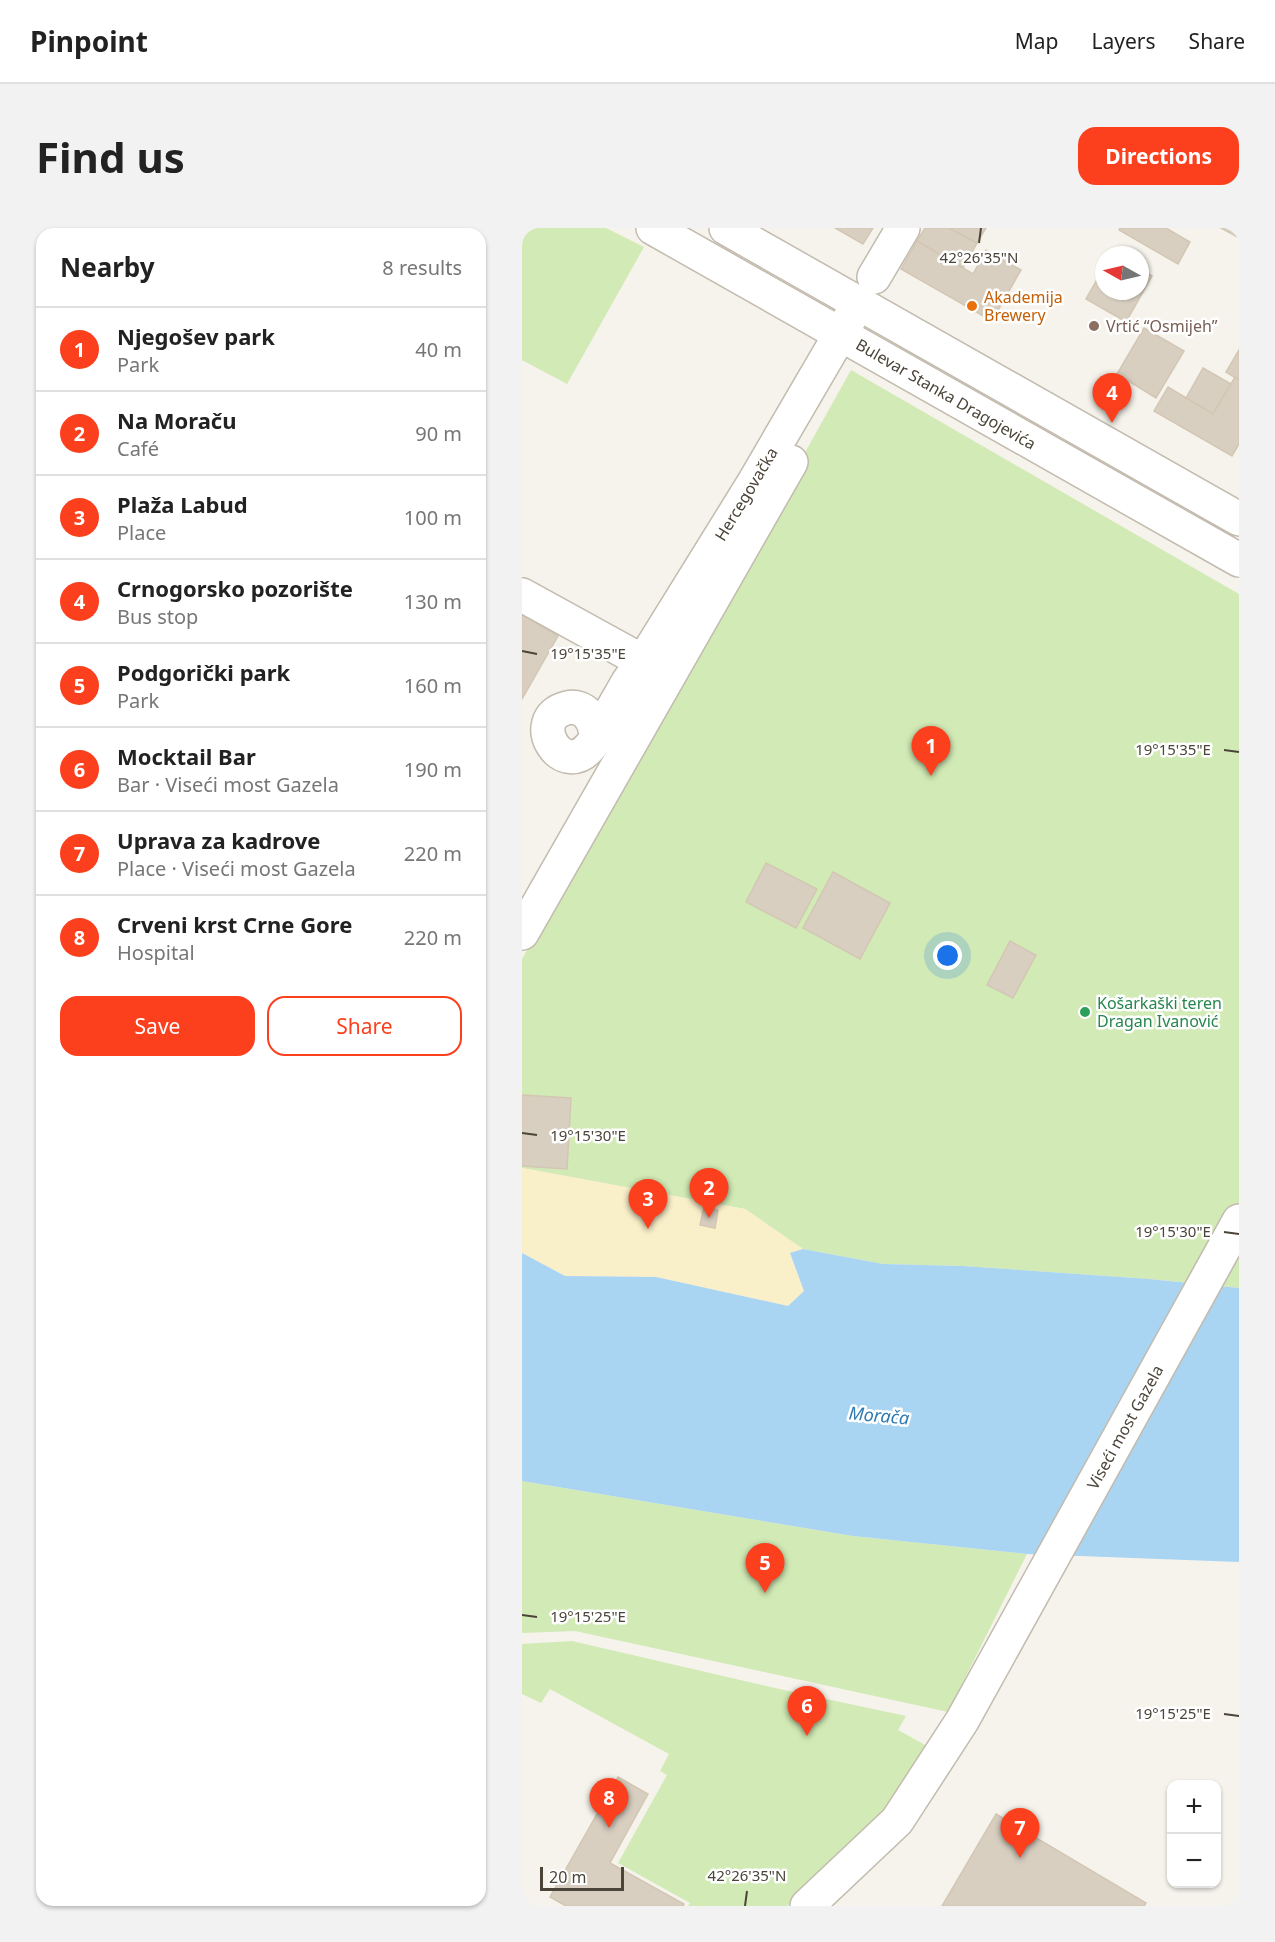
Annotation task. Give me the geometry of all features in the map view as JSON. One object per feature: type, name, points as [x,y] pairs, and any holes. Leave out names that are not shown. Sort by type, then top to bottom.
[{"type":"street","name":"Bulevar Stanka Dragojevića","points":[[653,228],[844,349],[1229,554]]},
{"type":"street","points":[[726,228],[866,290],[1010,388],[1238,516],[1229,554]]},
{"type":"street","name":"Hercegovačka","points":[[635,671],[611,695],[576,708],[566,709],[552,718],[548,734],[554,749],[567,756],[575,756],[589,749],[753,483],[844,349],[866,290],[903,228]]},
{"type":"street","points":[[522,933],[663,689],[844,349]]},
{"type":"street","points":[[522,595],[635,671]]},
{"type":"street","points":[[576,708],[589,714],[596,736]]},
{"type":"street","name":"Viseći most Gazela","points":[[807,1906],[897,1821],[962,1721],[1236,1227]]},
{"type":"green space","points":[[522,228],[606,228],[644,247],[567,384],[522,360]]},
{"type":"green space","points":[[851,370],[1239,594],[1239,1288],[1149,1279],[963,1266],[883,1264],[803,1249],[745,1209],[522,1168],[522,959]]},
{"type":"green space","points":[[522,1481],[853,1536],[1027,1554],[948,1712],[575,1631],[522,1633]]},
{"type":"green space","points":[[572,1641],[906,1716],[898,1730],[927,1746],[905,1783],[865,1837],[811,1888],[787,1906],[688,1906],[690,1903],[618,1863],[667,1775],[660,1771],[669,1754],[550,1689],[541,1703],[522,1694],[522,1644]]},
{"type":"sand","points":[[522,1168],[745,1209],[803,1249],[790,1254],[804,1291],[788,1306],[656,1277],[565,1276],[522,1253]]},
{"type":"water","name":"Morača","points":[[803,1249],[883,1264],[963,1266],[1149,1279],[1239,1288],[1239,1562],[1027,1554],[853,1536],[522,1481],[522,1253],[565,1276],[656,1277],[788,1306],[804,1291],[790,1253]]},
{"type":"building","points":[[835,228],[873,228],[863,244]]},
{"type":"building","points":[[925,228],[949,228],[977,243],[963,268],[917,241]]},
{"type":"building","points":[[949,228],[986,228],[977,243]]},
{"type":"building","points":[[1120,228],[1166,228],[1190,242],[1178,264],[1119,230]]},
{"type":"building","points":[[1221,228],[1239,228],[1239,238]]},
{"type":"building","points":[[917,241],[973,274],[986,250],[1021,270],[992,321],[901,269]]},
{"type":"building","points":[[1095,283],[1095,300],[1138,300],[1126,322],[1086,299]]},
{"type":"building","points":[[1144,328],[1184,351],[1156,398],[1117,374]]},
{"type":"building","points":[[1239,350],[1239,380],[1226,372]]},
{"type":"building","points":[[1203,368],[1231,384],[1213,414],[1186,398]]},
{"type":"building","points":[[1235,377],[1239,380],[1239,444],[1232,456],[1154,411],[1168,387],[1213,414]]},
{"type":"building","points":[[522,614],[558,636],[522,699]]},
{"type":"building","points":[[766,863],[817,889],[796,928],[746,902]]},
{"type":"building","points":[[833,872],[890,903],[860,959],[803,928]]},
{"type":"building","points":[[1010,941],[1036,955],[1013,998],[987,985]]},
{"type":"building","points":[[522,1095],[571,1098],[567,1169],[522,1166]]},
{"type":"building","points":[[704,1207],[718,1210],[715,1228],[700,1225]]},
{"type":"building","points":[[618,1777],[648,1794],[610,1863],[684,1904],[683,1906],[566,1906],[550,1897]]},
{"type":"building","points":[[996,1814],[1146,1903],[1144,1906],[942,1906]]},
{"type":"place","name":"Akademija Brewery","points":[[972,306]]},
{"type":"place","name":"Vrtić “Osmijeh”","points":[[1094,326]]},
{"type":"place","name":"Crnogorsko pozorište","points":[[1112,423]]},
{"type":"place","name":"Njegošev park","points":[[931,776]]},
{"type":"place","name":"Košarkaški teren Dragan Ivanović","points":[[1085,1012]]},
{"type":"place","name":"Na Moraču","points":[[709,1218]]},
{"type":"place","name":"Plaža Labud","points":[[648,1229]]},
{"type":"place","name":"Podgorički park","points":[[765,1593]]},
{"type":"place","name":"Mocktail Bar","points":[[807,1736]]},
{"type":"place","name":"Crveni krst Crne Gore","points":[[609,1828]]},
{"type":"place","name":"Uprava za kadrove","points":[[1020,1858]]}]
